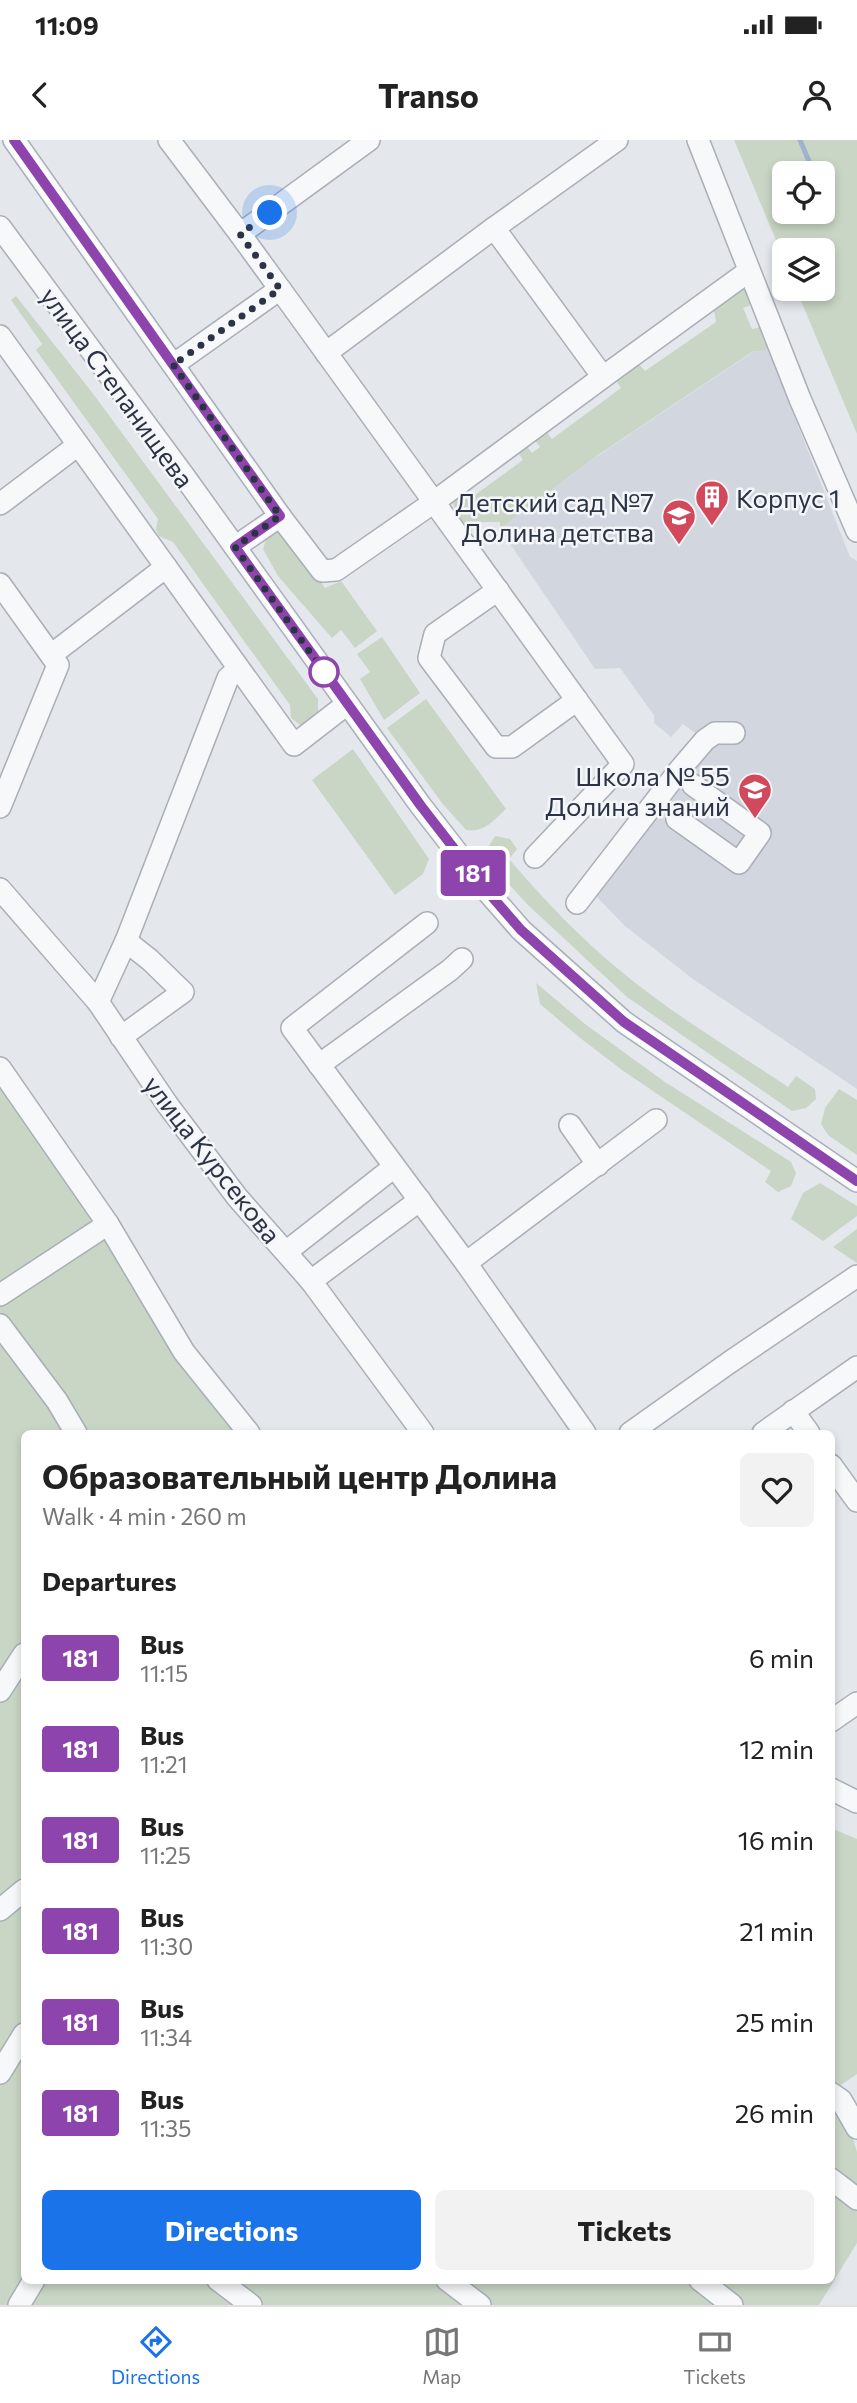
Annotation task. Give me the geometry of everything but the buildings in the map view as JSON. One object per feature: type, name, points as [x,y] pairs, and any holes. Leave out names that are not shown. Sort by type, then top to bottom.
[{"type":"street","points":[[15,140],[280,516],[322,571],[336,570],[434,502],[749,271]]},
{"type":"street","points":[[169,140],[240,234],[623,764],[535,857]]},
{"type":"street","points":[[240,234],[369,140]]},
{"type":"street","points":[[326,353],[617,140]]},
{"type":"street","points":[[698,140],[749,271],[857,531]]},
{"type":"street","name":"улица Степанищева","points":[[0,227],[421,806],[521,930],[624,1022],[857,1181]]},
{"type":"street","points":[[494,228],[603,377]]},
{"type":"street","points":[[172,363],[280,289]]},
{"type":"street","points":[[0,336],[294,745],[348,704]]},
{"type":"street","points":[[0,504],[78,445]]},
{"type":"street","points":[[235,547],[280,516]]},
{"type":"street","points":[[51,655],[166,567]]},
{"type":"street","points":[[0,584],[58,665],[0,807]]},
{"type":"street","points":[[498,590],[435,634],[429,658],[496,747],[512,747],[577,699]]},
{"type":"street","points":[[97,1002],[126,941],[228,678],[239,669]]},
{"type":"street","points":[[577,902],[705,740],[715,733],[734,733]]},
{"type":"street","points":[[677,818],[739,863],[760,833],[694,785]]},
{"type":"street","name":"улица Курсекова","points":[[0,889],[97,1002],[237,1197],[311,1281],[421,1430]]},
{"type":"street","points":[[427,923],[292,1028],[466,1263],[583,1430]]},
{"type":"street","points":[[121,1037],[183,992],[126,941]]},
{"type":"street","points":[[319,1065],[450,971],[462,959]]},
{"type":"street","points":[[0,1068],[108,1224],[184,1352],[247,1430]]},
{"type":"street","points":[[466,1263],[656,1120]]},
{"type":"street","points":[[570,1125],[598,1165]]},
{"type":"street","points":[[286,1252],[394,1167]]},
{"type":"street","points":[[311,1281],[420,1200]]},
{"type":"street","points":[[0,1295],[108,1224]]},
{"type":"street","points":[[634,1430],[857,1276]]},
{"type":"street","points":[[0,1325],[57,1401],[74,1430]]},
{"type":"street","points":[[767,1430],[857,1367]]},
{"type":"street","points":[[793,1411],[807,1430]]},
{"type":"street","points":[[835,1471],[857,1501]]},
{"type":"street","points":[[0,1691],[21,1659]]},
{"type":"street","points":[[835,1718],[857,1703]]},
{"type":"street","points":[[835,1791],[857,1802]]},
{"type":"street","points":[[0,1910],[21,1892]]},
{"type":"street","points":[[0,2073],[21,2039]]},
{"type":"street","points":[[835,2096],[841,2100],[857,2127]]},
{"type":"street","points":[[835,2182],[857,2199]]},
{"type":"street","points":[[19,2305],[32,2284]]},
{"type":"street","points":[[223,2284],[251,2305]]},
{"type":"street","points":[[452,2284],[480,2305]]},
{"type":"street","points":[[705,2284],[732,2305]]},
{"type":"shaded area","points":[[768,350],[850,557],[857,561],[857,1089],[693,979],[625,926],[595,895],[711,745],[683,724],[671,737],[654,723],[654,715],[620,668],[595,669],[500,529],[593,459],[753,352]]},
{"type":"green space","points":[[734,140],[857,140],[857,434],[801,301],[835,301],[835,238],[775,238]]},
{"type":"green space","points":[[745,289],[751,294],[751,305],[743,308],[752,329],[765,326],[768,350],[752,352],[598,455],[500,529],[500,522],[472,522],[472,532],[461,523],[453,500],[461,491],[468,500],[523,460],[516,450],[524,443],[532,453],[540,447],[532,436],[545,430],[552,439],[621,388],[615,379],[638,363],[645,371],[716,322],[714,309],[734,293]]},
{"type":"green space","points":[[16,296],[91,391],[318,699],[318,717],[303,727],[291,718],[290,705],[173,542],[159,536],[156,529],[158,519],[36,350],[42,344],[11,300]]},
{"type":"green space","points":[[276,532],[287,534],[325,588],[341,581],[377,631],[355,648],[341,630],[332,638],[278,576],[263,549],[266,539]]},
{"type":"green space","points":[[382,637],[420,693],[384,720],[360,679],[370,672],[357,654]]},
{"type":"green space","points":[[426,699],[506,809],[483,828],[466,830],[442,803],[387,728]]},
{"type":"green space","points":[[353,749],[429,859],[423,874],[395,895],[312,780]]},
{"type":"green space","points":[[495,836],[510,839],[517,849],[509,859],[563,919],[623,973],[683,1018],[788,1087],[796,1076],[815,1089],[816,1099],[806,1108],[792,1111],[627,997],[528,905],[488,862],[487,849]]},
{"type":"green space","points":[[536,983],[585,1024],[665,1082],[791,1162],[796,1173],[791,1186],[778,1192],[765,1182],[771,1171],[622,1070],[579,1037],[540,1004]]},
{"type":"green space","points":[[0,1079],[163,1309],[259,1430],[21,1430],[21,2284],[832,2284],[819,2305],[0,2305]]},
{"type":"green space","points":[[839,1089],[857,1100],[857,1155],[828,1135],[821,1124],[825,1108]]},
{"type":"green space","points":[[820,1183],[857,1206],[857,1216],[823,1241],[791,1219],[803,1193]]},
{"type":"green space","points":[[857,1229],[857,1263],[833,1247]]},
{"type":"green space","points":[[835,1830],[857,1839],[857,2074],[838,2087],[857,2152],[857,2243],[835,2279]]},
{"type":"waterway","points":[[800,140],[809,161]]},
{"type":"bus line","name":"181","points":[[14,140],[280,516],[235,547],[421,806],[487,891],[521,930],[624,1022],[857,1181]]},
{"type":"place","name":"Корпус 1","points":[[712,527]]},
{"type":"place","name":"Детский сад №7 Долина детства","points":[[679,546]]},
{"type":"place","name":"Школа № 55 Долина знаний","points":[[755,820]]},
{"type":"route","points":[[270,213],[240,234],[280,289],[172,363],[280,516],[235,547],[324,672]]}]
